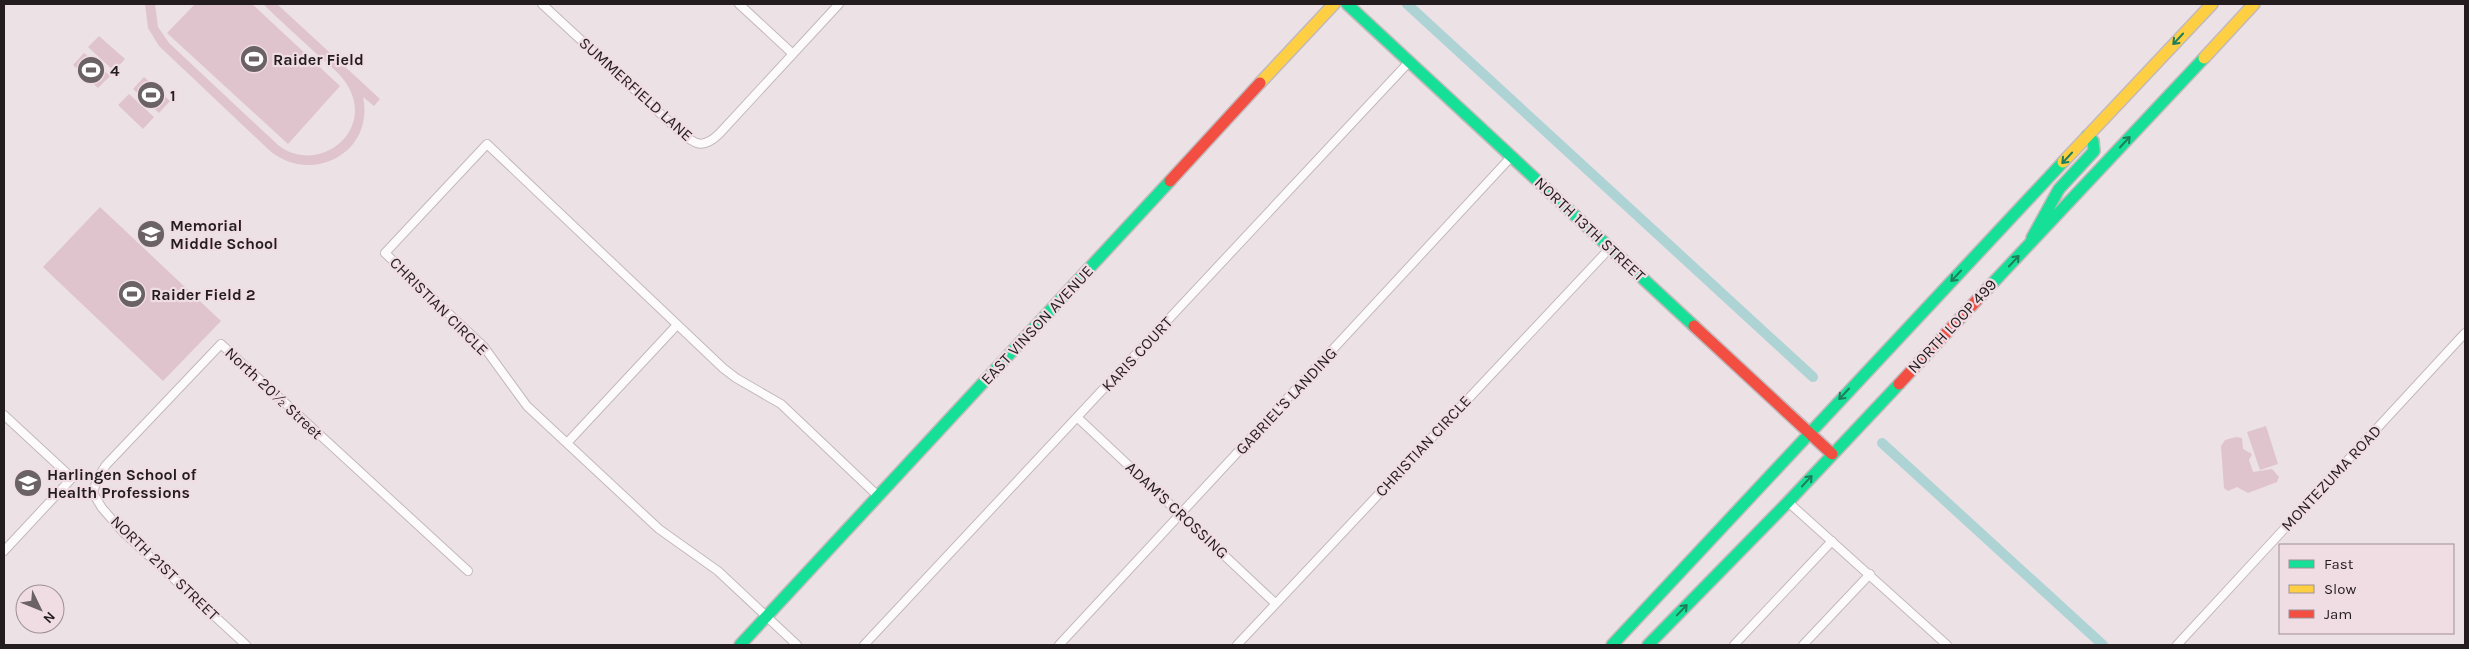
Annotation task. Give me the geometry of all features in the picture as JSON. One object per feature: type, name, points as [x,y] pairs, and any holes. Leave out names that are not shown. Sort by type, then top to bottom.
[{"type":"main road","name":"EAST VINSON AVENUE","points":[[740,645],[1334,4]]},
{"type":"main road","name":"NORTH 13TH STREET","points":[[1347,4],[1832,454]]},
{"type":"main road","name":"NORTH LOOP 499","points":[[1612,645],[1808,433],[2212,4]]},
{"type":"main road","name":"NORTH LOOP 499","points":[[1648,645],[1788,502],[2254,4]]},
{"type":"main road","points":[[2029,245],[2038,223],[2052,200],[2094,151],[2093,141],[2087,136]]},
{"type":"main road","points":[[1620,645],[1637,618]]},
{"type":"street","name":"SUMMERFIELD LANE","points":[[542,4],[696,144],[708,143],[714,139],[793,54]]},
{"type":"street","points":[[739,4],[793,54],[839,4]]},
{"type":"street","name":"KARIS COURT","points":[[864,645],[1410,62]]},
{"type":"street","name":"CHRISTIAN CIRCLE","points":[[677,324],[487,144],[385,253],[484,347],[528,406],[659,529],[718,571],[797,645]]},
{"type":"street","name":"GABRIEL'S LANDING","points":[[1060,645],[1512,156]]},
{"type":"street","name":"CHRISTIAN CIRCLE","points":[[1237,645],[1610,248]]},
{"type":"street","points":[[567,443],[677,324],[736,378],[781,404],[878,496]]},
{"type":"street","name":"MONTEZUMA ROAD","points":[[2177,645],[2465,333]]},
{"type":"street","name":"North 20½ Street","points":[[94,486],[106,465],[222,344],[468,571]]},
{"type":"street","points":[[4,415],[72,478],[4,551]]},
{"type":"street","name":"ADAM'S CROSSING","points":[[1078,418],[1276,603]]},
{"type":"street","name":"NORTH 21ST STREET","points":[[94,486],[95,498],[122,531],[246,645]]},
{"type":"street","points":[[1788,502],[1947,645]]},
{"type":"street","points":[[1734,645],[1832,541]]},
{"type":"street","points":[[1803,645],[1870,574]]},
{"type":"shaded area","points":[[145,4],[155,4],[158,27],[169,43],[278,145],[293,153],[308,155],[323,153],[337,146],[347,135],[353,122],[355,107],[350,90],[340,76],[263,4],[277,4],[380,99],[374,106],[363,97],[364,117],[359,134],[350,148],[336,158],[320,164],[303,165],[286,160],[269,150],[159,46],[148,28]]},
{"type":"shaded area","name":"Raider Field","points":[[195,4],[252,4],[340,86],[288,144],[167,33]]},
{"type":"shaded area","points":[[99,36],[125,59],[114,71],[88,47]]},
{"type":"shaded area","name":"4","points":[[84,53],[110,76],[98,88],[73,65]]},
{"type":"shaded area","name":"1","points":[[144,77],[170,101],[159,113],[133,89]]},
{"type":"shaded area","points":[[129,94],[154,117],[143,129],[118,105]]},
{"type":"shaded area","name":"Raider Field 2","points":[[100,207],[221,321],[163,381],[43,267]]},
{"type":"shaded area","points":[[2266,426],[2278,464],[2260,470],[2247,432]]},
{"type":"shaded area","points":[[2236,437],[2242,438],[2243,449],[2252,454],[2249,460],[2253,472],[2272,469],[2279,477],[2277,482],[2248,493],[2237,487],[2228,491],[2224,488],[2221,446],[2225,440]]},
{"type":"waterway","points":[[1407,4],[1813,377]]},
{"type":"waterway","points":[[1882,443],[2103,645]]},
{"type":"traffic: fast","points":[[1347,4],[1694,326]]},
{"type":"traffic: fast","points":[[1989,287],[2204,58]]},
{"type":"traffic: fast","points":[[2032,238],[2059,189],[2094,151],[2093,141],[2087,136]]},
{"type":"traffic: fast","points":[[1612,645],[2063,162]]},
{"type":"traffic: fast","points":[[740,645],[1170,181]]},
{"type":"traffic: fast","points":[[1648,645],[1788,502],[1899,384]]},
{"type":"traffic: slow","points":[[1260,83],[1334,4]]},
{"type":"traffic: slow","points":[[2063,162],[2212,4]]},
{"type":"traffic: slow","points":[[2204,58],[2254,4]]},
{"type":"traffic: jam","points":[[1170,181],[1260,83]]},
{"type":"traffic: jam","points":[[1899,384],[1989,287]]},
{"type":"traffic: jam","points":[[1694,326],[1832,454]]},
{"type":"place","name":"Raider Field","points":[[254,59]]},
{"type":"place","name":"4","points":[[91,70]]},
{"type":"place","name":"1","points":[[151,95]]},
{"type":"place","name":"Memorial Middle School","points":[[151,234]]},
{"type":"place","name":"Raider Field 2","points":[[132,294]]},
{"type":"place","name":"Harlingen School of Health Professions","points":[[28,483]]}]
